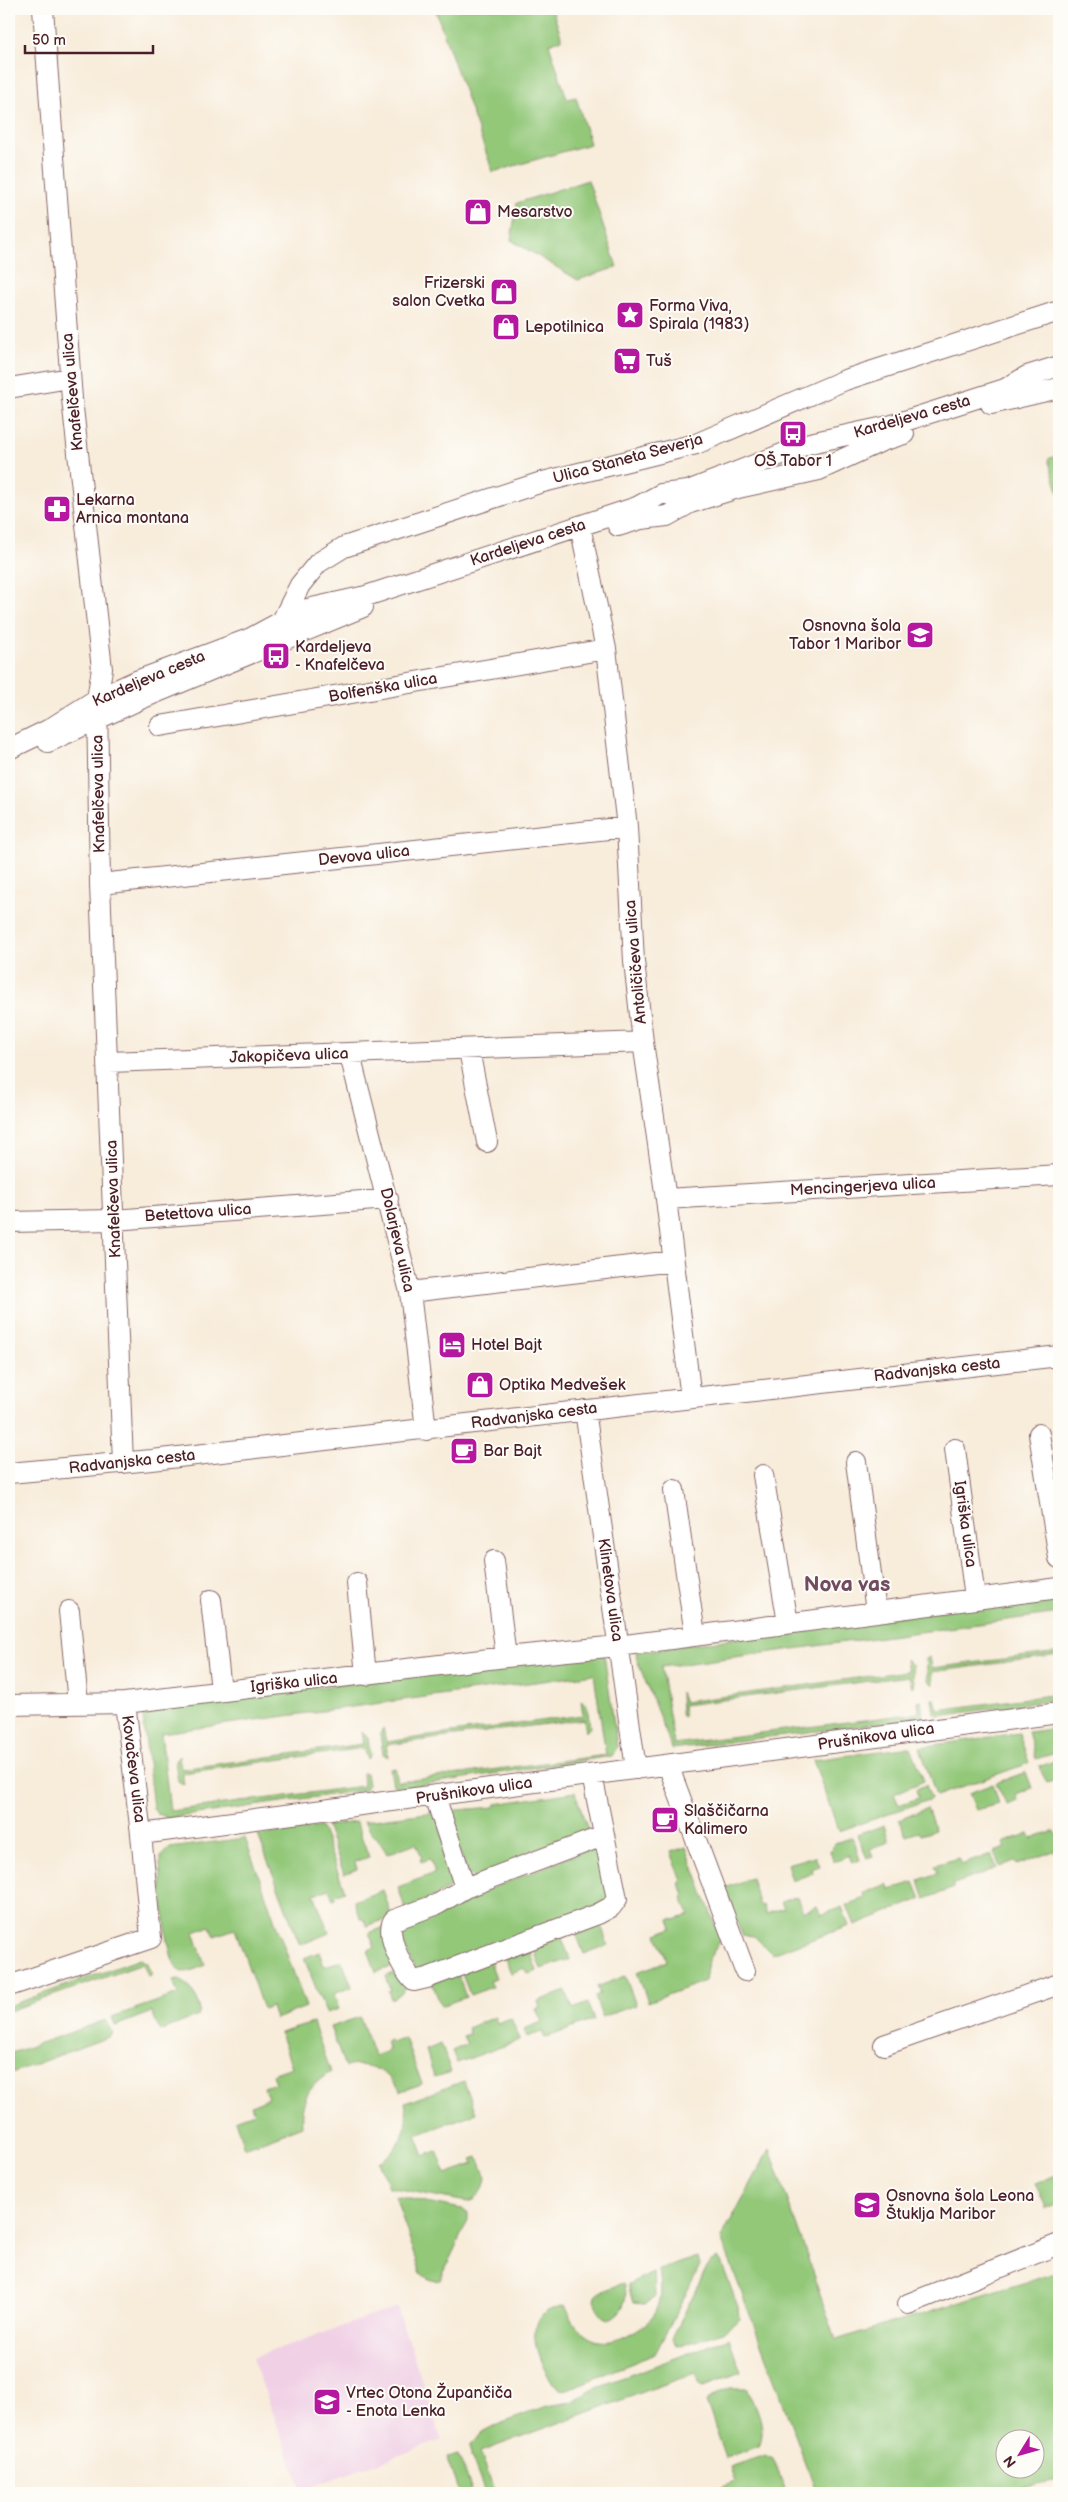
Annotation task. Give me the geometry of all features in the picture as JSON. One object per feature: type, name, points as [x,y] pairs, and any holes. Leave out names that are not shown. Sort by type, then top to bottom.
[{"type":"street","name":"Knafelčeva ulica","points":[[43,9],[70,378],[102,669],[97,698],[100,884],[123,1463]]},
{"type":"street","name":"Ulica Staneta Severja","points":[[282,621],[300,585],[318,563],[344,547],[539,483],[696,444],[845,380],[1059,311]]},
{"type":"street","name":"Kardeljeva cesta","points":[[9,762],[151,694],[348,612],[582,532],[661,494],[688,491],[810,443],[889,426],[1005,389],[1027,376],[1059,366]]},
{"type":"street","points":[[9,388],[70,378]]},
{"type":"street","name":"Kardeljeva cesta","points":[[9,749],[48,730],[97,698],[136,681],[251,638],[303,610],[366,596],[582,532],[641,519],[667,516],[690,502],[738,488],[819,470],[882,441],[1007,399],[1032,396],[1059,388]]},
{"type":"street","name":"Antoličičeva ulica","points":[[582,532],[606,650],[627,827],[634,961],[643,1042],[666,1199],[691,1398]]},
{"type":"street","name":"Bolfenška ulica","points":[[160,726],[606,650]]},
{"type":"street","name":"Devova ulica","points":[[100,884],[627,827]]},
{"type":"street","name":"Jakopičeva ulica","points":[[108,1062],[643,1042]]},
{"type":"street","points":[[469,1050],[487,1142]]},
{"type":"street","name":"Dolarjeva ulica","points":[[350,1054],[410,1292],[426,1430]]},
{"type":"street","name":"Mencingerjeva ulica","points":[[666,1199],[1059,1175]]},
{"type":"street","name":"Betettova ulica","points":[[9,1222],[114,1220],[388,1199]]},
{"type":"street","points":[[410,1292],[673,1261]]},
{"type":"street","name":"Radvanjska cesta","points":[[9,1473],[123,1463],[426,1430],[584,1410],[1059,1356]]},
{"type":"street","name":"Klinetova ulica","points":[[584,1410],[636,1769]]},
{"type":"street","points":[[1039,1434],[1059,1558]]},
{"type":"street","name":"Igriška ulica","points":[[955,1449],[975,1598]]},
{"type":"street","points":[[856,1462],[876,1612]]},
{"type":"street","points":[[763,1475],[788,1623]]},
{"type":"street","points":[[674,1490],[695,1635]]},
{"type":"street","points":[[494,1561],[506,1657]]},
{"type":"street","points":[[356,1583],[366,1675]]},
{"type":"street","name":"Igriška ulica","points":[[9,1705],[125,1703],[506,1657],[618,1646],[1059,1588]]},
{"type":"street","points":[[212,1600],[221,1690]]},
{"type":"street","points":[[69,1612],[78,1703]]},
{"type":"street","name":"Kovačeva ulica","points":[[125,1703],[141,1834]]},
{"type":"street","name":"Prušnikova ulica","points":[[141,1834],[1059,1713]]},
{"type":"street","points":[[668,1765],[745,1971]]},
{"type":"street","points":[[592,1775],[603,1836],[616,1889],[617,1899],[611,1907],[598,1914],[414,1981],[402,1967],[392,1940],[391,1923],[397,1918],[452,1897],[465,1888],[603,1836]]},
{"type":"street","points":[[435,1796],[465,1888]]},
{"type":"street","points":[[9,1986],[151,1938],[141,1834]]},
{"type":"street","points":[[884,2045],[1059,1984]]},
{"type":"street","points":[[908,2304],[1059,2244]]},
{"type":"shaded area","points":[[397,2307],[442,2440],[302,2490],[252,2358]]},
{"type":"green space","points":[[435,9],[552,9],[562,39],[549,44],[567,99],[576,97],[590,144],[493,172]]},
{"type":"green space","points":[[588,180],[617,267],[578,280],[511,240],[517,203]]},
{"type":"green space","points":[[1059,455],[1059,494],[1048,459]]},
{"type":"green space","points":[[1059,1594],[1059,1613],[661,1667],[674,1744],[919,1713],[918,1701],[921,1700],[923,1716],[920,1718],[672,1749],[637,1660],[636,1652]]},
{"type":"green space","points":[[1059,1652],[1059,1655],[932,1672],[933,1685],[928,1680],[926,1659],[930,1657],[932,1668]]},
{"type":"green space","points":[[604,1654],[617,1746],[612,1756],[399,1788],[393,1785],[390,1769],[395,1768],[398,1782],[606,1755],[594,1674],[161,1733],[170,1811],[363,1786],[362,1773],[366,1773],[368,1785],[364,1790],[170,1818],[157,1814],[153,1808],[142,1708]]},
{"type":"green space","points":[[906,1659],[912,1665],[914,1683],[912,1687],[909,1676],[683,1705],[684,1717],[681,1715],[680,1692],[684,1702],[908,1671]]},
{"type":"green space","points":[[1059,1694],[1059,1699],[939,1716],[934,1713],[932,1699],[935,1699],[938,1710]]},
{"type":"green space","points":[[581,1700],[587,1705],[590,1727],[586,1732],[584,1719],[386,1745],[388,1757],[383,1754],[380,1734],[383,1728],[386,1742],[583,1715]]},
{"type":"green space","points":[[1059,1728],[1059,1752],[1036,1759],[1028,1732]]},
{"type":"green space","points":[[361,1732],[368,1737],[370,1755],[367,1759],[363,1748],[182,1773],[184,1785],[178,1781],[175,1761],[179,1756],[181,1769],[363,1744]]},
{"type":"green space","points":[[1019,1733],[1029,1763],[936,1796],[920,1747]]},
{"type":"green space","points":[[911,1747],[924,1781],[894,1794],[899,1805],[918,1798],[916,1789],[926,1785],[931,1799],[839,1831],[813,1760]]},
{"type":"green space","points":[[1059,1759],[1059,1779],[1047,1783],[1039,1767]]},
{"type":"green space","points":[[1026,1772],[1032,1788],[1016,1794],[1018,1801],[1007,1805],[996,1783]]},
{"type":"green space","points":[[993,1784],[999,1804],[976,1810],[969,1793]]},
{"type":"green space","points":[[575,1792],[590,1836],[473,1878],[467,1872],[446,1811],[495,1807],[496,1804]]},
{"type":"green space","points":[[927,1808],[935,1830],[921,1835],[919,1832],[906,1836],[899,1820]]},
{"type":"green space","points":[[435,1812],[457,1884],[406,1911],[398,1887],[435,1873],[430,1859],[421,1862],[420,1859],[422,1858],[416,1843],[387,1854],[364,1821]]},
{"type":"green space","points":[[356,1822],[369,1857],[355,1862],[357,1869],[344,1874],[326,1826]]},
{"type":"green space","points":[[884,1825],[889,1842],[870,1849],[873,1856],[867,1858],[857,1835]]},
{"type":"green space","points":[[321,1827],[345,1891],[335,1895],[336,1898],[333,1899],[329,1889],[314,1894],[329,1933],[300,1945],[258,1835]]},
{"type":"green space","points":[[1055,1831],[1059,1840],[1059,1849],[1017,1865],[1014,1861],[1000,1867],[994,1852],[1006,1848],[1003,1843],[1029,1833],[1032,1839]]},
{"type":"green space","points":[[852,1837],[860,1860],[852,1863],[849,1855],[834,1861],[830,1852],[835,1843]]},
{"type":"green space","points":[[245,1838],[306,2007],[275,2019],[271,2006],[263,2009],[235,1929],[214,1936],[210,1926],[194,1932],[205,1965],[186,1972],[180,1971],[175,1965],[165,1922],[161,1857],[170,1848]]},
{"type":"green space","points":[[686,1847],[721,1940],[708,1960],[705,1981],[648,2002],[637,1972],[667,1961],[657,1934],[672,1928],[669,1920],[689,1915],[682,1897],[684,1896],[680,1883],[682,1881],[671,1852]]},
{"type":"green space","points":[[589,1849],[598,1855],[610,1901],[417,1974],[398,1933],[400,1925]]},
{"type":"green space","points":[[991,1854],[997,1868],[954,1884],[954,1888],[925,1899],[919,1880],[938,1873],[935,1865],[958,1858],[961,1865]]},
{"type":"green space","points":[[815,1856],[819,1866],[812,1869],[813,1873],[792,1881],[787,1864]]},
{"type":"green space","points":[[751,1878],[760,1906],[763,1905],[766,1914],[784,1908],[781,1902],[797,1896],[803,1912],[817,1906],[821,1915],[842,1907],[849,1926],[772,1954],[754,1936],[742,1935],[725,1888]]},
{"type":"green space","points":[[914,1882],[921,1899],[855,1925],[847,1905],[865,1898],[864,1893],[887,1884],[890,1890]]},
{"type":"green space","points":[[383,1890],[392,1917],[367,1926],[364,1919],[361,1919],[354,1901]]},
{"type":"green space","points":[[599,1919],[608,1945],[584,1954],[574,1928]]},
{"type":"green space","points":[[385,1927],[398,1965],[376,1972],[368,1950],[375,1947],[369,1933]]},
{"type":"green space","points":[[560,1933],[570,1959],[541,1969],[531,1943]]},
{"type":"green space","points":[[528,1945],[537,1971],[528,1974],[525,1968],[511,1973],[503,1954]]},
{"type":"green space","points":[[319,1952],[324,1966],[342,1961],[352,1987],[334,1994],[339,2009],[326,2013],[304,1958]]},
{"type":"green space","points":[[140,1959],[147,1963],[152,1975],[148,1976],[143,1964],[9,2011],[9,2006]]},
{"type":"green space","points":[[489,1959],[496,1978],[489,1981],[492,1987],[470,1995],[460,1969]]},
{"type":"green space","points":[[401,1970],[406,1988],[391,1999],[388,1991],[391,1990],[386,1976]]},
{"type":"green space","points":[[456,1970],[466,1997],[441,2006],[431,1980]]},
{"type":"green space","points":[[625,1976],[636,2005],[602,2017],[595,1997],[600,1995],[597,1987]]},
{"type":"green space","points":[[179,1979],[198,2000],[198,2016],[160,2031],[152,2012],[115,2026],[112,2017],[178,1994],[173,1980]]},
{"type":"green space","points":[[566,1991],[573,2009],[587,2003],[594,2020],[545,2038],[542,2032],[527,2037],[524,2029],[542,2022],[536,2009],[540,2008],[538,2001]]},
{"type":"green space","points":[[360,2017],[374,2056],[389,2051],[386,2041],[389,2040],[391,2043],[405,2038],[422,2084],[401,2091],[390,2078],[377,2069],[362,2065],[345,2067],[330,2027]]},
{"type":"green space","points":[[495,2017],[497,2023],[511,2018],[520,2040],[457,2063],[452,2051],[467,2044],[463,2036],[469,2034],[467,2028]]},
{"type":"green space","points":[[106,2020],[113,2032],[111,2036],[9,2074],[9,2054]]},
{"type":"green space","points":[[313,2023],[331,2072],[317,2082],[307,2094],[304,2101],[302,2126],[244,2148],[235,2120],[254,2113],[251,2105],[268,2098],[264,2087],[275,2083],[272,2074],[292,2067],[280,2033]]},
{"type":"green space","points":[[441,2044],[451,2072],[434,2077],[426,2050]]},
{"type":"green space","points":[[464,2081],[476,2113],[416,2135],[424,2156],[437,2151],[446,2174],[474,2164],[472,2159],[478,2157],[486,2178],[478,2197],[467,2202],[389,2187],[379,2162],[392,2151],[402,2137],[406,2120],[405,2103]]},
{"type":"green space","points":[[770,2149],[836,2340],[1059,2272],[1059,2480],[986,2493],[817,2493],[721,2238]]},
{"type":"green space","points":[[1059,2174],[1059,2204],[1046,2209],[1035,2183]]},
{"type":"green space","points":[[395,2196],[462,2209],[468,2213],[468,2220],[440,2280],[430,2279],[421,2273]]},
{"type":"green space","points":[[698,2257],[700,2266],[655,2354],[568,2389],[562,2390],[549,2377],[536,2345],[536,2324],[542,2315],[565,2305],[577,2326],[592,2339],[610,2341],[621,2338],[643,2326],[656,2312],[661,2296],[659,2270]]},
{"type":"green space","points":[[718,2258],[721,2261],[738,2307],[739,2318],[725,2331],[681,2346],[675,2345],[672,2339],[674,2334],[707,2267],[711,2261]]},
{"type":"green space","points":[[654,2272],[655,2298],[645,2304],[633,2303],[628,2284]]},
{"type":"green space","points":[[624,2283],[626,2294],[624,2305],[618,2314],[608,2319],[597,2308],[595,2301],[597,2293]]},
{"type":"green space","points":[[729,2338],[741,2372],[704,2386],[700,2384],[695,2373],[480,2452],[495,2493],[485,2493],[471,2456],[471,2445],[482,2433],[497,2425],[546,2406],[572,2402],[592,2389]]},
{"type":"green space","points":[[731,2388],[746,2388],[760,2416],[762,2432],[758,2446],[726,2458],[706,2401],[718,2393]]},
{"type":"green space","points":[[458,2454],[473,2493],[460,2493],[447,2457]]},
{"type":"green space","points":[[765,2455],[773,2459],[787,2493],[705,2493],[735,2482],[730,2467]]},
{"type":"place","name":"Mesarstvo","points":[[478,212]]},
{"type":"place","name":"Frizerski salon Cvetka","points":[[504,292]]},
{"type":"place","name":"Forma Viva, Spirala (1983)","points":[[630,315]]},
{"type":"place","name":"Lepotilnica","points":[[506,327]]},
{"type":"place","name":"Tuš","points":[[627,361]]},
{"type":"place","name":"OŠ Tabor 1","points":[[793,434]]},
{"type":"place","name":"Lekarna Arnica montana","points":[[57,509]]},
{"type":"place","name":"Osnovna šola Tabor 1 Maribor","points":[[920,635]]},
{"type":"place","name":"Kardeljeva - Knafelčeva","points":[[276,656]]},
{"type":"place","name":"Hotel Bajt","points":[[452,1345]]},
{"type":"place","name":"Optika Medvešek","points":[[480,1385]]},
{"type":"place","name":"Bar Bajt","points":[[464,1451]]},
{"type":"place","name":"Slaščičarna Kalimero","points":[[665,1820]]},
{"type":"place","name":"Osnovna šola Leona Štuklja Maribor","points":[[867,2205]]},
{"type":"place","name":"Vrtec Otona Župančiča - Enota Lenka","points":[[327,2402]]},
{"type":"district","name":"Nova vas","points":[[847,1584]]}]
